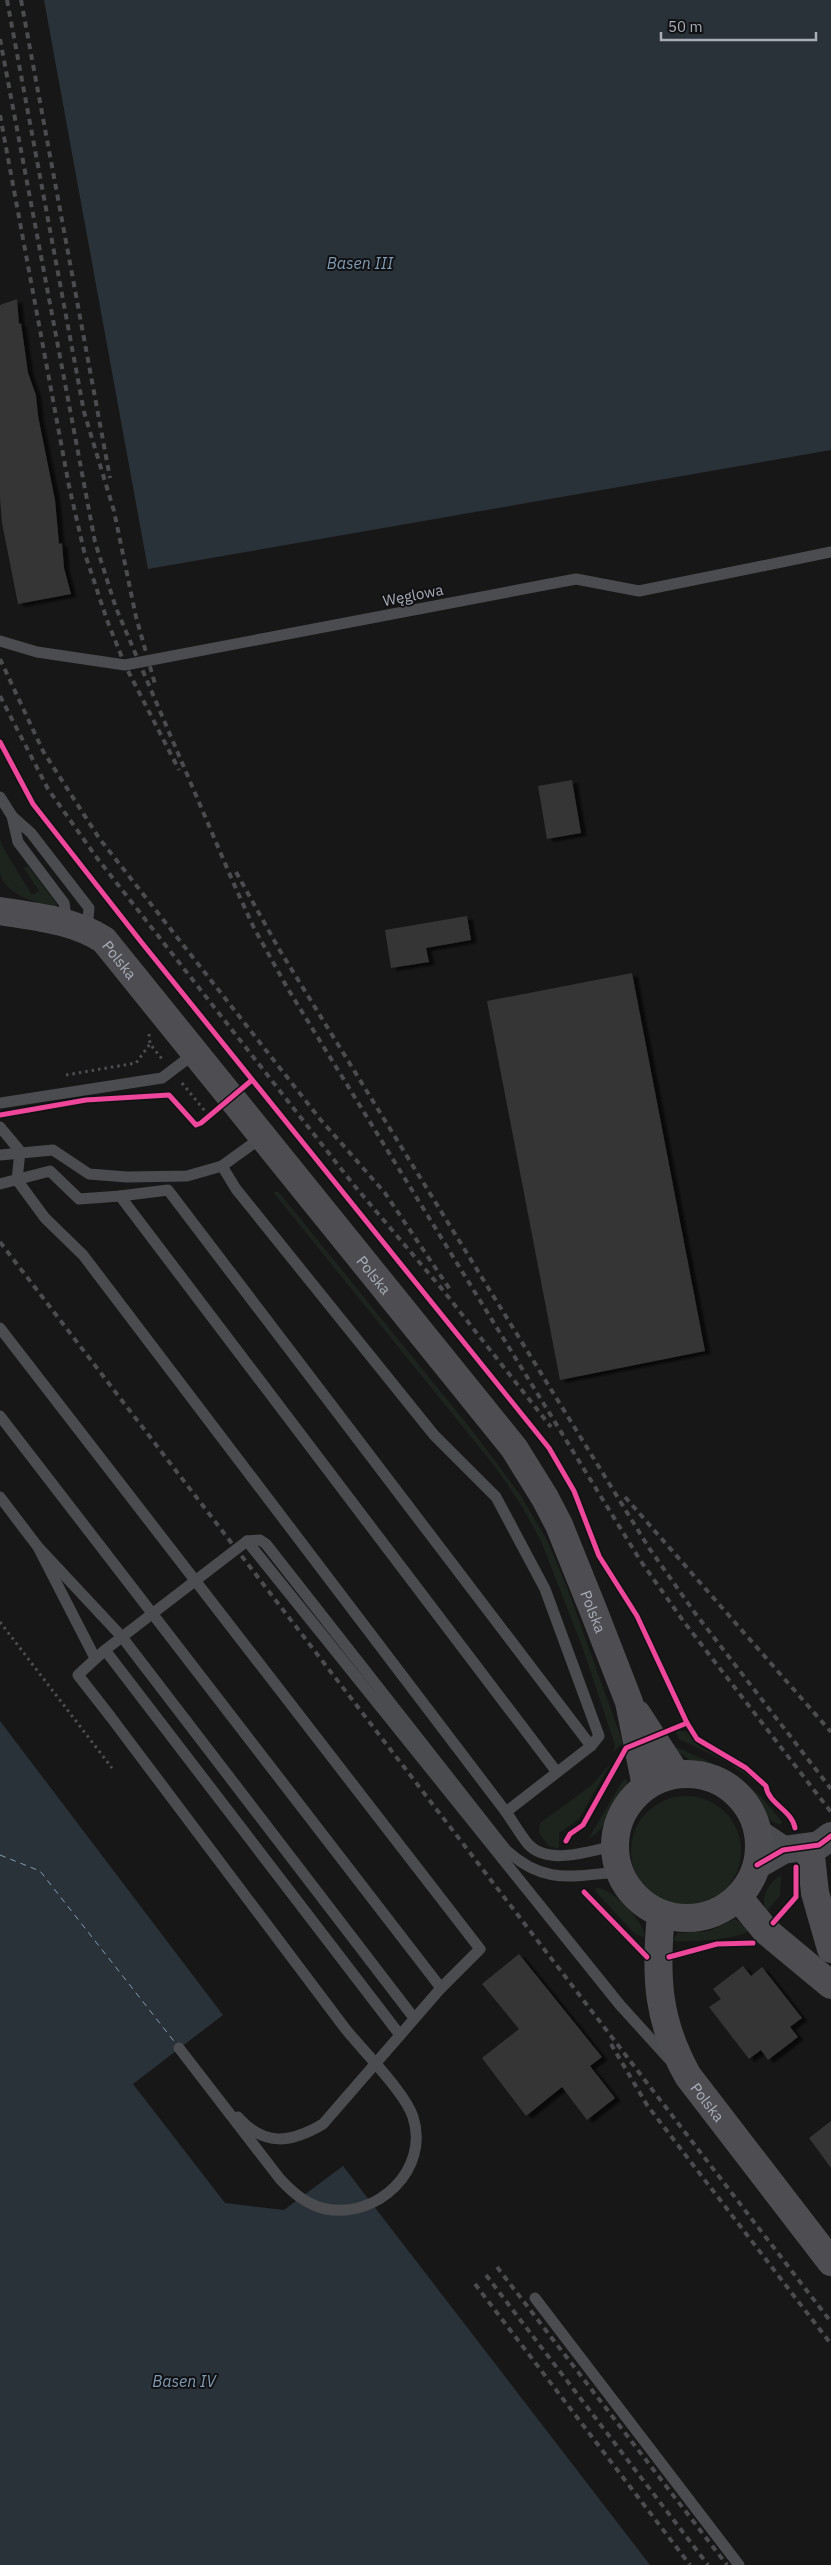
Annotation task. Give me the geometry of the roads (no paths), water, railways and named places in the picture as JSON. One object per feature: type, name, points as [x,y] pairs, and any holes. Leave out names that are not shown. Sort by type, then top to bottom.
[{"type":"highway","name":"Polska","points":[[0,890],[17,905],[37,917]]},
{"type":"highway","name":"Polska","points":[[0,911],[77,926],[104,940],[514,1448],[531,1473],[559,1525],[629,1702],[646,1786]]},
{"type":"highway","name":"Polska","points":[[629,1702],[676,1774]]},
{"type":"highway","points":[[676,1774],[698,1774],[726,1786],[738,1794],[752,1813],[759,1834],[757,1865],[752,1878],[738,1897],[718,1912],[699,1917],[680,1918],[661,1914],[643,1904],[629,1890],[617,1859],[618,1823],[629,1802],[646,1786],[660,1778],[676,1774]]},
{"type":"highway","points":[[821,1841],[815,1893],[831,1949]]},
{"type":"highway","points":[[738,1897],[766,1930],[831,1985]]},
{"type":"highway","name":"Polska","points":[[661,1914],[657,1957],[660,2003],[674,2050],[700,2093],[831,2262]]},
{"type":"street","points":[[759,1834],[783,1850]]},
{"type":"street","points":[[757,1865],[783,1850],[821,1841]]},
{"type":"lane","name":"Węglowa","points":[[0,639],[37,652],[125,665],[576,579],[639,591],[831,552]]},
{"type":"lane","points":[[0,797],[12,816],[31,833],[89,908],[77,926],[64,903],[18,842],[12,816]]},
{"type":"lane","points":[[0,1103],[162,1078],[195,1053]]},
{"type":"lane","points":[[0,1127],[20,1151],[17,1180],[45,1218],[83,1255],[506,1812],[528,1844],[544,1854],[554,1856],[617,1859]]},
{"type":"lane","points":[[0,1155],[20,1151],[53,1150],[89,1174],[127,1177],[187,1176],[222,1166],[262,1137]]},
{"type":"lane","points":[[222,1166],[236,1189],[434,1435],[496,1498],[545,1589],[599,1736],[591,1746],[506,1812]]},
{"type":"lane","points":[[0,1184],[50,1171],[79,1199],[168,1190],[591,1746]]},
{"type":"lane","points":[[120,1196],[556,1772]]},
{"type":"lane","points":[[0,1328],[194,1581],[480,1948],[414,2018],[400,2035],[322,2124],[308,2132],[280,2139],[258,2134],[246,2127],[179,2048],[280,2179],[293,2193],[309,2203],[327,2209],[345,2210],[364,2206],[382,2199],[396,2186],[407,2171],[414,2154],[416,2136],[413,2117],[405,2101],[351,2037],[78,1674],[104,1650],[122,1637],[152,1613],[194,1581],[247,1541],[260,1540],[266,1544],[492,1834],[518,1860],[541,1874],[555,1876],[617,1859]]},
{"type":"lane","points":[[0,1416],[441,1988]]},
{"type":"lane","points":[[0,1497],[38,1547],[122,1637],[414,2018]]},
{"type":"lane","points":[[247,1541],[620,2005],[700,2093]]},
{"type":"lane","points":[[38,1547],[95,1658]]},
{"type":"lane","points":[[104,1650],[400,2035]]},
{"type":"lane","points":[[535,2298],[739,2565]]},
{"type":"water","name":"Basen III","points":[[44,0],[831,0],[831,450],[148,569]]},
{"type":"water","name":"Basen IV","points":[[0,1721],[223,2015],[133,2084],[225,2203],[284,2210],[343,2166],[650,2565],[0,2565]]},
{"type":"railway","points":[[7,0],[84,412],[114,511],[136,617],[155,684]]},
{"type":"railway","points":[[21,0],[110,478]]},
{"type":"railway","points":[[0,39],[95,542],[116,608],[254,928],[288,989],[640,1560],[684,1622],[831,1812]]},
{"type":"railway","points":[[0,115],[69,486],[84,551],[107,620],[125,665],[179,770]]},
{"type":"railway","points":[[0,659],[43,751],[99,838],[320,1119],[385,1193],[451,1291]]},
{"type":"railway","points":[[0,696],[48,789],[97,858],[353,1184],[442,1289],[551,1427]]},
{"type":"railway","points":[[236,872],[279,949],[649,1548],[695,1613],[831,1789]]},
{"type":"railway","points":[[0,1242],[831,2322]]},
{"type":"railway","points":[[625,1497],[831,1732]]},
{"type":"railway","points":[[611,2044],[647,2105],[831,2344]]},
{"type":"railway","points":[[497,2267],[727,2565]]},
{"type":"railway","points":[[486,2275],[708,2565]]},
{"type":"railway","points":[[475,2284],[690,2565]]}]
